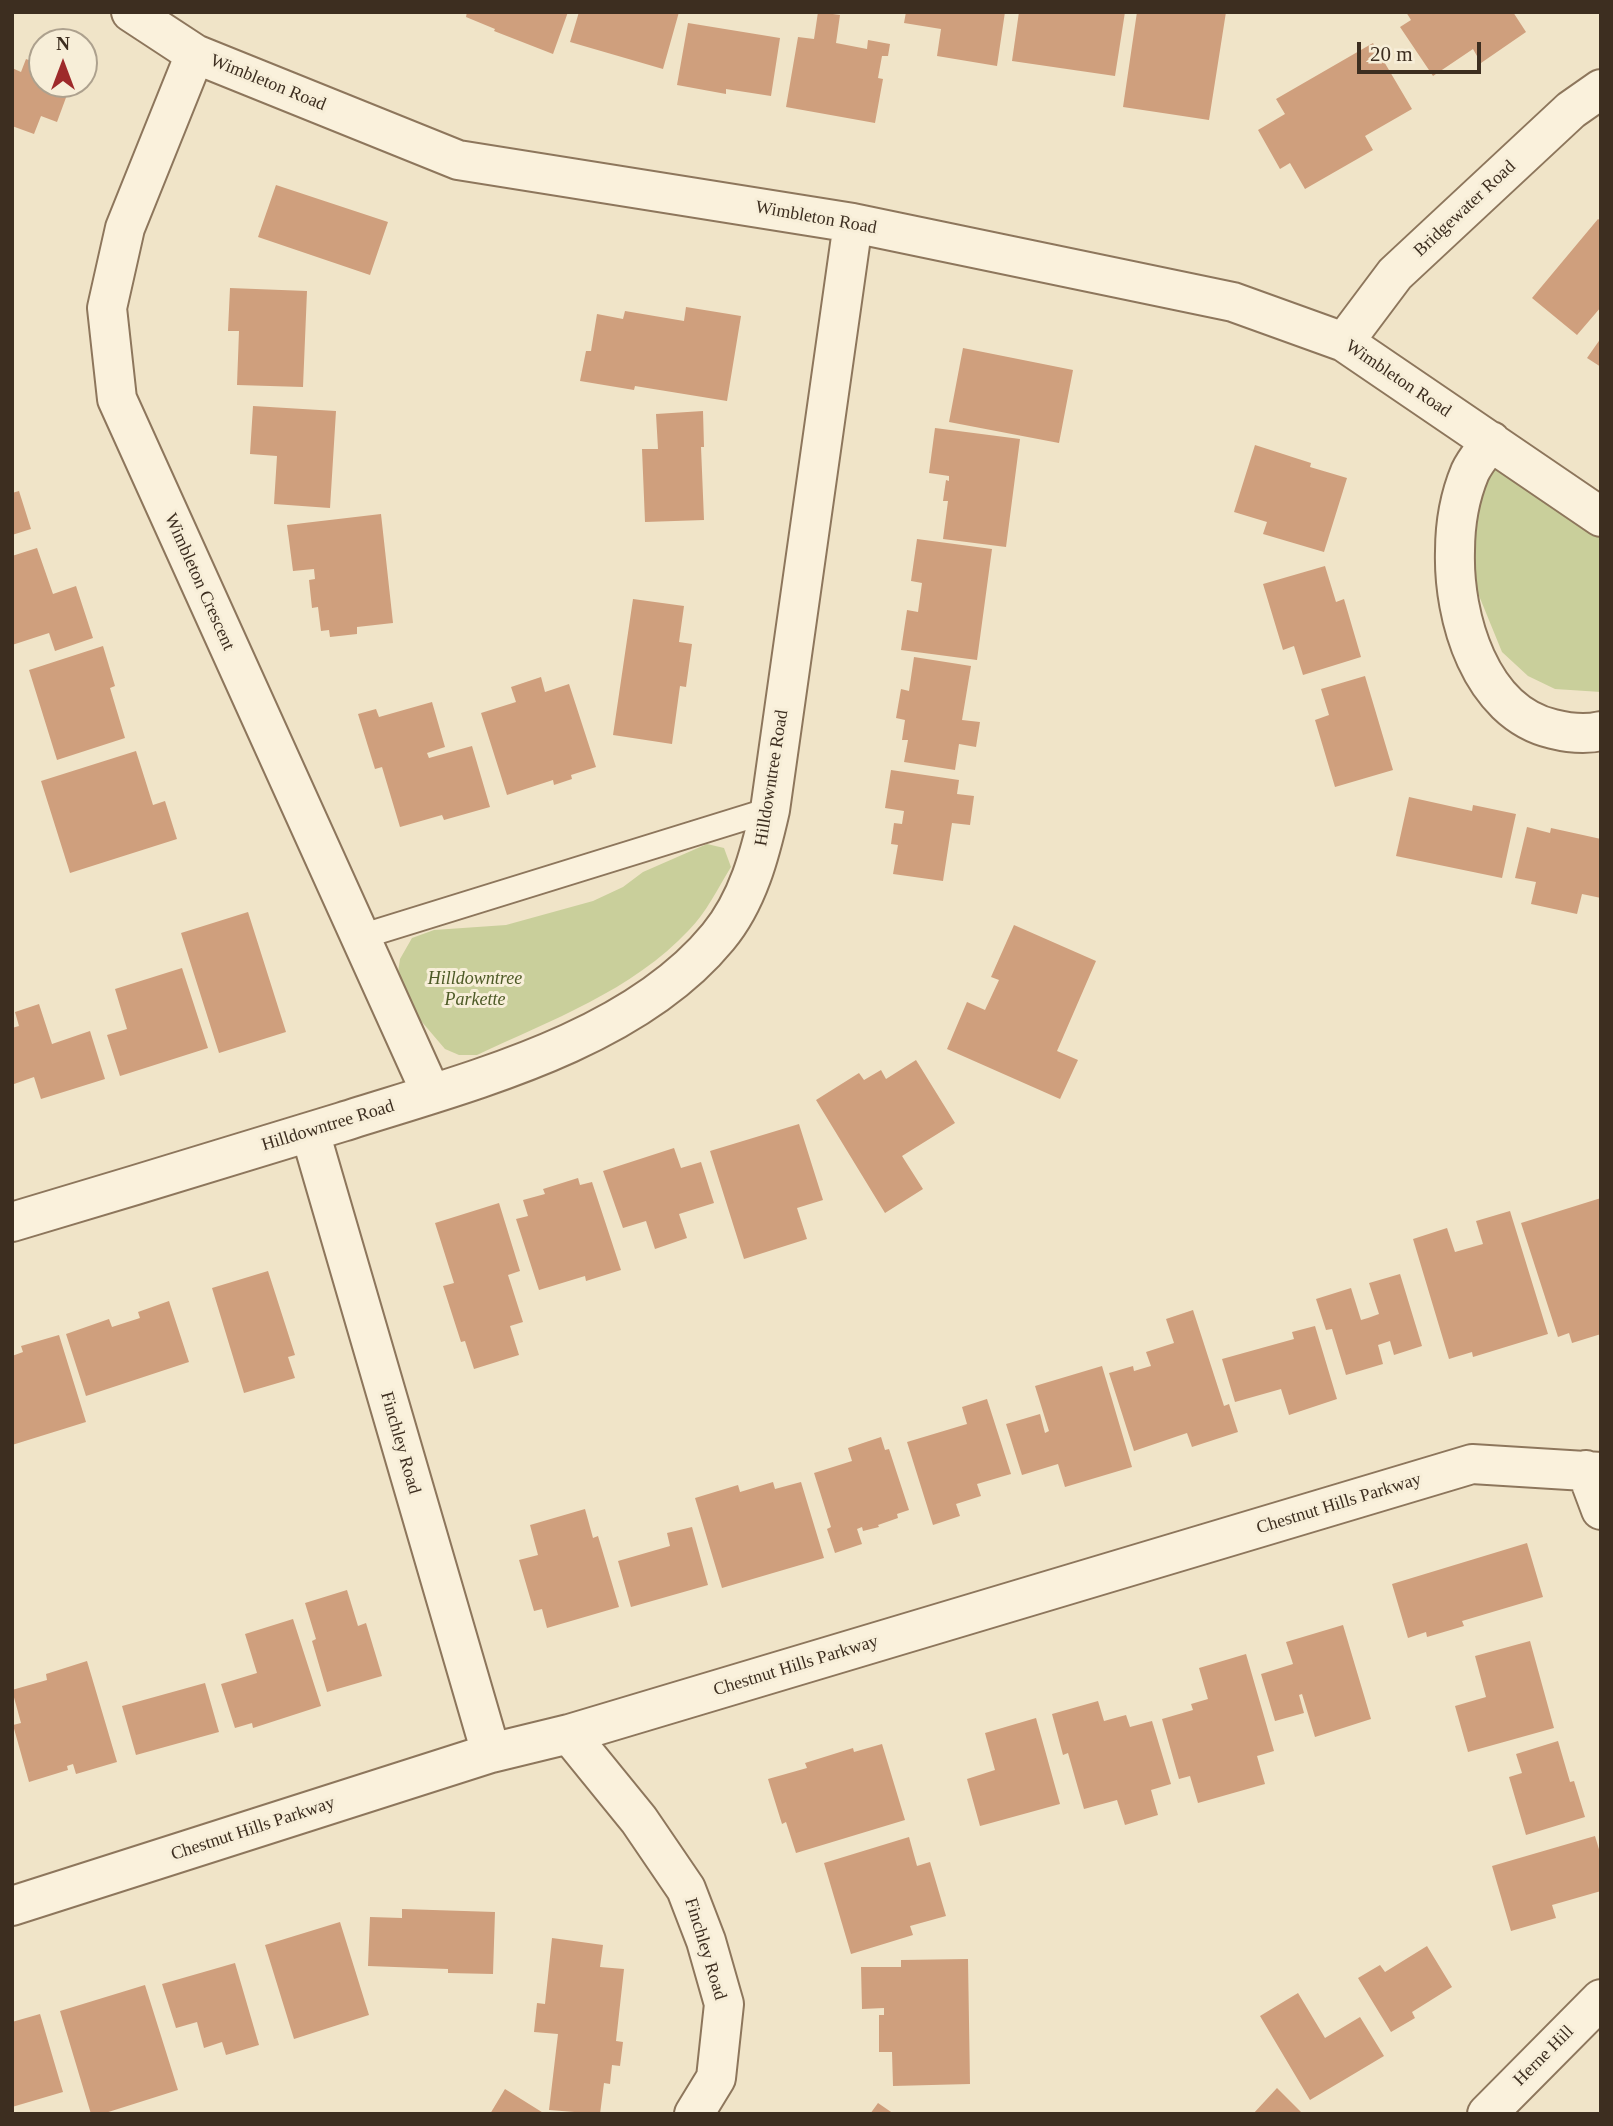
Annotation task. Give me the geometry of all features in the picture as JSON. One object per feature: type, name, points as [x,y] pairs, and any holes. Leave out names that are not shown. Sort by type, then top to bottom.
[{"type":"street","name":"Wimbleton Road","points":[[131,12],[195,54],[458,160],[853,223],[1233,302],[1344,342],[1601,517]]},
{"type":"street","name":"Wimbleton Crescent","points":[[195,54],[125,228],[107,308],[117,399],[431,1093]]},
{"type":"street","name":"Bridgewater Road","points":[[1344,342],[1395,274],[1571,110],[1601,89]]},
{"type":"street","name":"Hilldowntree Road","points":[[12,1222],[310,1132],[525,1062],[576,1040],[636,1007],[683,972],[719,936],[741,899],[760,855],[769,810],[853,223]]},
{"type":"street","points":[[1491,441],[1471,472],[1462,499],[1456,537],[1457,586],[1462,615],[1474,650],[1482,671],[1497,692],[1529,720],[1541,727],[1568,733],[1601,730]]},
{"type":"street","name":"Finchley Road","points":[[310,1132],[491,1753]]},
{"type":"street","name":"Chestnut Hills Parkway","points":[[12,1906],[491,1753],[569,1734],[1472,1464],[1593,1471]]},
{"type":"street","points":[[1593,1471],[1601,1510]]},
{"type":"street","name":"Finchley Road","points":[[569,1734],[639,1820],[686,1889],[706,1941],[724,2004],[716,2078],[694,2114]]},
{"type":"street","name":"Herne Hill","points":[[1487,2114],[1601,1999]]},
{"type":"lane","points":[[360,937],[769,810]]},
{"type":"green space","points":[[1490,461],[1601,537],[1601,692],[1555,689],[1528,676],[1502,652],[1473,581],[1467,539]]},
{"type":"green space","name":"Hilldowntree Parkette","points":[[707,844],[724,848],[731,867],[701,916],[667,951],[642,970],[562,1016],[477,1055],[459,1055],[445,1049],[404,1001],[397,979],[400,959],[412,938],[434,930],[506,925],[593,901],[623,887],[643,872]]},
{"type":"building","points":[[467,12],[568,12],[553,54],[494,31],[495,29],[466,17]]},
{"type":"building","points":[[579,12],[679,12],[663,69],[570,42]]},
{"type":"building","points":[[818,12],[840,15],[836,43],[867,49],[868,40],[890,44],[888,56],[882,56],[878,78],[883,79],[875,123],[786,107],[798,37],[814,39]]},
{"type":"building","points":[[906,12],[1005,12],[997,66],[937,56],[941,29],[904,23]]},
{"type":"building","points":[[1019,12],[1125,12],[1115,76],[1012,61]]},
{"type":"building","points":[[1137,12],[1226,12],[1209,120],[1123,107]]},
{"type":"building","points":[[1406,12],[1513,12],[1526,32],[1481,63],[1473,49],[1433,76],[1400,27],[1411,20]]},
{"type":"building","points":[[688,23],[780,38],[771,96],[726,89],[726,94],[677,85]]},
{"type":"building","points":[[1373,43],[1412,109],[1365,136],[1373,150],[1305,189],[1290,163],[1280,169],[1258,130],[1285,114],[1276,99]]},
{"type":"building","points":[[26,59],[28,60],[28,98],[66,98],[57,122],[41,116],[34,134],[12,126],[12,68],[21,72]]},
{"type":"building","points":[[276,185],[388,222],[370,275],[258,237]]},
{"type":"building","points":[[1598,219],[1601,221],[1601,307],[1577,335],[1532,298]]},
{"type":"building","points":[[230,288],[307,291],[303,387],[237,385],[239,331],[228,331]]},
{"type":"building","points":[[686,307],[741,316],[727,401],[635,386],[634,390],[580,381],[586,351],[591,351],[597,314],[623,319],[625,311],[684,321]]},
{"type":"building","points":[[1601,338],[1601,367],[1587,358]]},
{"type":"building","points":[[963,348],[1073,370],[1059,443],[949,422]]},
{"type":"building","points":[[253,406],[336,411],[330,508],[274,504],[277,456],[250,454]]},
{"type":"building","points":[[703,411],[704,447],[701,447],[704,520],[645,522],[642,449],[658,449],[656,414]]},
{"type":"building","points":[[935,428],[1020,439],[1006,547],[943,539],[948,501],[943,501],[949,476],[929,473]]},
{"type":"building","points":[[1255,445],[1311,463],[1310,467],[1347,478],[1324,552],[1263,534],[1267,522],[1234,512]]},
{"type":"building","points":[[19,491],[31,529],[12,535],[12,493]]},
{"type":"building","points":[[381,514],[393,623],[357,627],[357,634],[330,637],[329,630],[321,631],[318,607],[312,608],[309,580],[315,579],[314,569],[293,571],[287,525]]},
{"type":"building","points":[[917,539],[992,549],[977,660],[901,650],[907,610],[918,612],[922,583],[911,581]]},
{"type":"building","points":[[37,548],[53,594],[76,586],[93,638],[55,651],[49,633],[12,645],[12,556]]},
{"type":"building","points":[[1325,566],[1336,602],[1344,599],[1361,657],[1303,675],[1294,646],[1283,650],[1263,584]]},
{"type":"building","points":[[633,599],[684,606],[679,642],[692,644],[686,687],[680,686],[672,744],[613,735]]},
{"type":"building","points":[[103,646],[115,686],[110,688],[125,738],[57,760],[29,670]]},
{"type":"building","points":[[914,657],[971,666],[962,720],[980,722],[976,747],[959,744],[955,770],[904,762],[908,740],[902,740],[905,720],[896,718],[901,689],[909,691]]},
{"type":"building","points":[[1365,676],[1393,770],[1335,787],[1315,720],[1329,715],[1321,689]]},
{"type":"building","points":[[541,677],[545,692],[569,684],[596,767],[571,775],[572,779],[554,785],[553,780],[507,795],[481,713],[516,702],[511,687]]},
{"type":"building","points":[[432,702],[445,747],[427,753],[429,758],[472,746],[490,807],[444,820],[442,815],[400,827],[382,767],[375,769],[358,714],[376,709],[379,717]]},
{"type":"building","points":[[136,751],[153,805],[165,801],[177,839],[70,873],[41,781]]},
{"type":"building","points":[[891,770],[959,780],[957,794],[974,796],[970,825],[952,823],[943,881],[893,874],[898,845],[891,844],[894,823],[902,824],[904,811],[885,808]]},
{"type":"building","points":[[1409,797],[1472,811],[1473,805],[1516,814],[1502,878],[1396,856]]},
{"type":"building","points":[[1527,827],[1550,833],[1551,828],[1601,839],[1601,898],[1582,894],[1577,914],[1531,904],[1536,882],[1515,878]]},
{"type":"building","points":[[248,912],[286,1032],[219,1053],[181,933]]},
{"type":"building","points":[[1014,925],[1096,961],[1057,1051],[1078,1060],[1060,1099],[947,1049],[967,1002],[985,1010],[999,980],[991,977]]},
{"type":"building","points":[[182,968],[208,1048],[120,1076],[107,1035],[127,1029],[115,989]]},
{"type":"building","points":[[39,1004],[52,1044],[90,1031],[105,1079],[41,1099],[34,1077],[14,1084],[12,1028],[19,1026],[15,1012]]},
{"type":"building","points":[[916,1060],[955,1123],[902,1156],[923,1189],[885,1213],[816,1100],[859,1073],[864,1080],[881,1070],[886,1079]]},
{"type":"building","points":[[799,1124],[823,1200],[797,1208],[807,1239],[744,1259],[710,1151]]},
{"type":"building","points":[[674,1148],[681,1168],[701,1162],[714,1203],[679,1214],[687,1238],[655,1249],[646,1221],[623,1228],[603,1171]]},
{"type":"building","points":[[578,1178],[580,1185],[592,1182],[621,1270],[586,1281],[585,1276],[539,1290],[516,1219],[528,1216],[523,1200],[545,1194],[543,1189]]},
{"type":"building","points":[[1601,1198],[1601,1334],[1572,1343],[1569,1333],[1558,1337],[1521,1223]]},
{"type":"building","points":[[499,1203],[520,1271],[508,1275],[523,1322],[510,1326],[519,1355],[474,1369],[465,1341],[461,1342],[443,1286],[454,1283],[435,1223]]},
{"type":"building","points":[[1510,1211],[1548,1334],[1473,1357],[1472,1352],[1449,1359],[1413,1239],[1447,1228],[1455,1252],[1483,1244],[1476,1221]]},
{"type":"building","points":[[268,1271],[295,1355],[288,1357],[295,1378],[244,1393],[212,1288]]},
{"type":"building","points":[[1400,1274],[1422,1346],[1394,1355],[1390,1341],[1378,1345],[1383,1364],[1346,1375],[1332,1329],[1326,1330],[1316,1299],[1351,1288],[1361,1320],[1368,1318],[1379,1314],[1369,1283]]},
{"type":"building","points":[[169,1301],[189,1362],[86,1396],[66,1334],[109,1319],[112,1327],[140,1318],[138,1312]]},
{"type":"building","points":[[1193,1310],[1224,1406],[1229,1404],[1238,1432],[1192,1447],[1187,1433],[1134,1451],[1109,1373],[1133,1366],[1134,1371],[1151,1366],[1146,1352],[1174,1343],[1166,1319]]},
{"type":"building","points":[[1315,1326],[1337,1399],[1289,1415],[1281,1389],[1235,1402],[1222,1359],[1294,1339],[1292,1332]]},
{"type":"building","points":[[59,1335],[86,1422],[12,1445],[12,1356],[23,1352],[21,1346]]},
{"type":"building","points":[[1102,1366],[1132,1467],[1065,1487],[1058,1464],[1022,1475],[1006,1424],[1040,1414],[1045,1433],[1049,1431],[1035,1386]]},
{"type":"building","points":[[987,1399],[1011,1474],[977,1484],[981,1496],[956,1504],[960,1516],[933,1525],[907,1442],[967,1424],[962,1407]]},
{"type":"building","points":[[881,1437],[885,1450],[889,1449],[909,1510],[897,1514],[898,1518],[878,1525],[879,1527],[863,1531],[862,1527],[857,1529],[862,1544],[835,1553],[827,1529],[831,1527],[814,1473],[852,1461],[848,1448]]},
{"type":"building","points":[[773,1482],[775,1489],[801,1482],[824,1558],[722,1588],[695,1498],[738,1485],[740,1492]]},
{"type":"building","points":[[585,1509],[593,1538],[598,1536],[619,1607],[547,1628],[542,1609],[534,1611],[519,1560],[538,1555],[530,1525]]},
{"type":"building","points":[[692,1527],[708,1585],[631,1607],[618,1561],[670,1546],[667,1533]]},
{"type":"building","points":[[1527,1543],[1543,1597],[1462,1621],[1464,1626],[1427,1637],[1426,1632],[1408,1638],[1392,1584]]},
{"type":"building","points":[[347,1590],[358,1626],[366,1623],[382,1676],[327,1692],[312,1641],[316,1639],[305,1603]]},
{"type":"building","points":[[293,1619],[321,1706],[253,1728],[252,1723],[235,1728],[221,1684],[257,1673],[245,1634]]},
{"type":"building","points":[[1343,1625],[1371,1719],[1315,1737],[1302,1694],[1299,1695],[1304,1713],[1275,1721],[1261,1674],[1293,1664],[1286,1642]]},
{"type":"building","points":[[1530,1641],[1554,1728],[1468,1752],[1455,1706],[1486,1697],[1475,1656]]},
{"type":"building","points":[[1246,1654],[1274,1751],[1257,1756],[1265,1784],[1198,1803],[1190,1776],[1179,1779],[1162,1719],[1193,1710],[1191,1704],[1208,1699],[1199,1668]]},
{"type":"building","points":[[87,1661],[117,1762],[76,1774],[73,1764],[67,1766],[68,1770],[29,1782],[13,1725],[21,1723],[12,1690],[47,1680],[46,1674]]},
{"type":"building","points":[[205,1683],[219,1732],[136,1755],[122,1706]]},
{"type":"building","points":[[1098,1701],[1104,1721],[1126,1715],[1130,1727],[1152,1721],[1171,1784],[1151,1790],[1158,1815],[1125,1825],[1117,1800],[1084,1809],[1068,1753],[1063,1755],[1052,1714]]},
{"type":"building","points":[[1036,1718],[1060,1804],[980,1826],[967,1779],[995,1770],[985,1733]]},
{"type":"building","points":[[1558,1741],[1570,1782],[1574,1781],[1585,1817],[1526,1835],[1509,1777],[1522,1773],[1516,1754]]},
{"type":"building","points":[[882,1744],[905,1820],[796,1853],[786,1822],[782,1824],[768,1779],[807,1768],[805,1763],[853,1748],[854,1752]]},
{"type":"building","points":[[1595,1836],[1601,1856],[1601,1891],[1552,1905],[1556,1918],[1511,1931],[1492,1866]]},
{"type":"building","points":[[909,1837],[917,1866],[930,1862],[946,1916],[910,1926],[913,1935],[851,1954],[824,1863]]},
{"type":"building","points":[[402,1909],[495,1912],[493,1974],[448,1973],[448,1969],[368,1966],[370,1917],[402,1918]]},
{"type":"building","points":[[340,1922],[369,2015],[294,2039],[265,1945]]},
{"type":"building","points":[[552,1938],[603,1945],[600,1967],[624,1969],[616,2041],[623,2042],[620,2066],[612,2065],[610,2084],[604,2083],[600,2114],[549,2110],[558,2034],[534,2032],[537,2003],[545,2004]]},
{"type":"building","points":[[1427,1946],[1452,1987],[1412,2012],[1415,2018],[1391,2032],[1358,1978],[1380,1965],[1385,1972]]},
{"type":"building","points":[[968,1959],[970,2084],[893,2086],[892,2052],[879,2052],[879,2015],[884,2015],[884,2008],[862,2009],[861,1967],[901,1967],[901,1960]]},
{"type":"building","points":[[235,1963],[259,2045],[226,2055],[222,2042],[204,2048],[197,2022],[176,2028],[162,1984]]},
{"type":"building","points":[[145,1985],[178,2090],[102,2114],[91,2114],[60,2011]]},
{"type":"building","points":[[1298,1993],[1325,2038],[1360,2017],[1384,2056],[1310,2100],[1260,2016]]},
{"type":"building","points":[[40,2014],[63,2092],[12,2107],[12,2022]]},
{"type":"building","points":[[1277,2088],[1303,2114],[1253,2114]]},
{"type":"building","points":[[505,2089],[545,2114],[490,2114]]},
{"type":"building","points":[[878,2103],[894,2114],[870,2114]]}]
